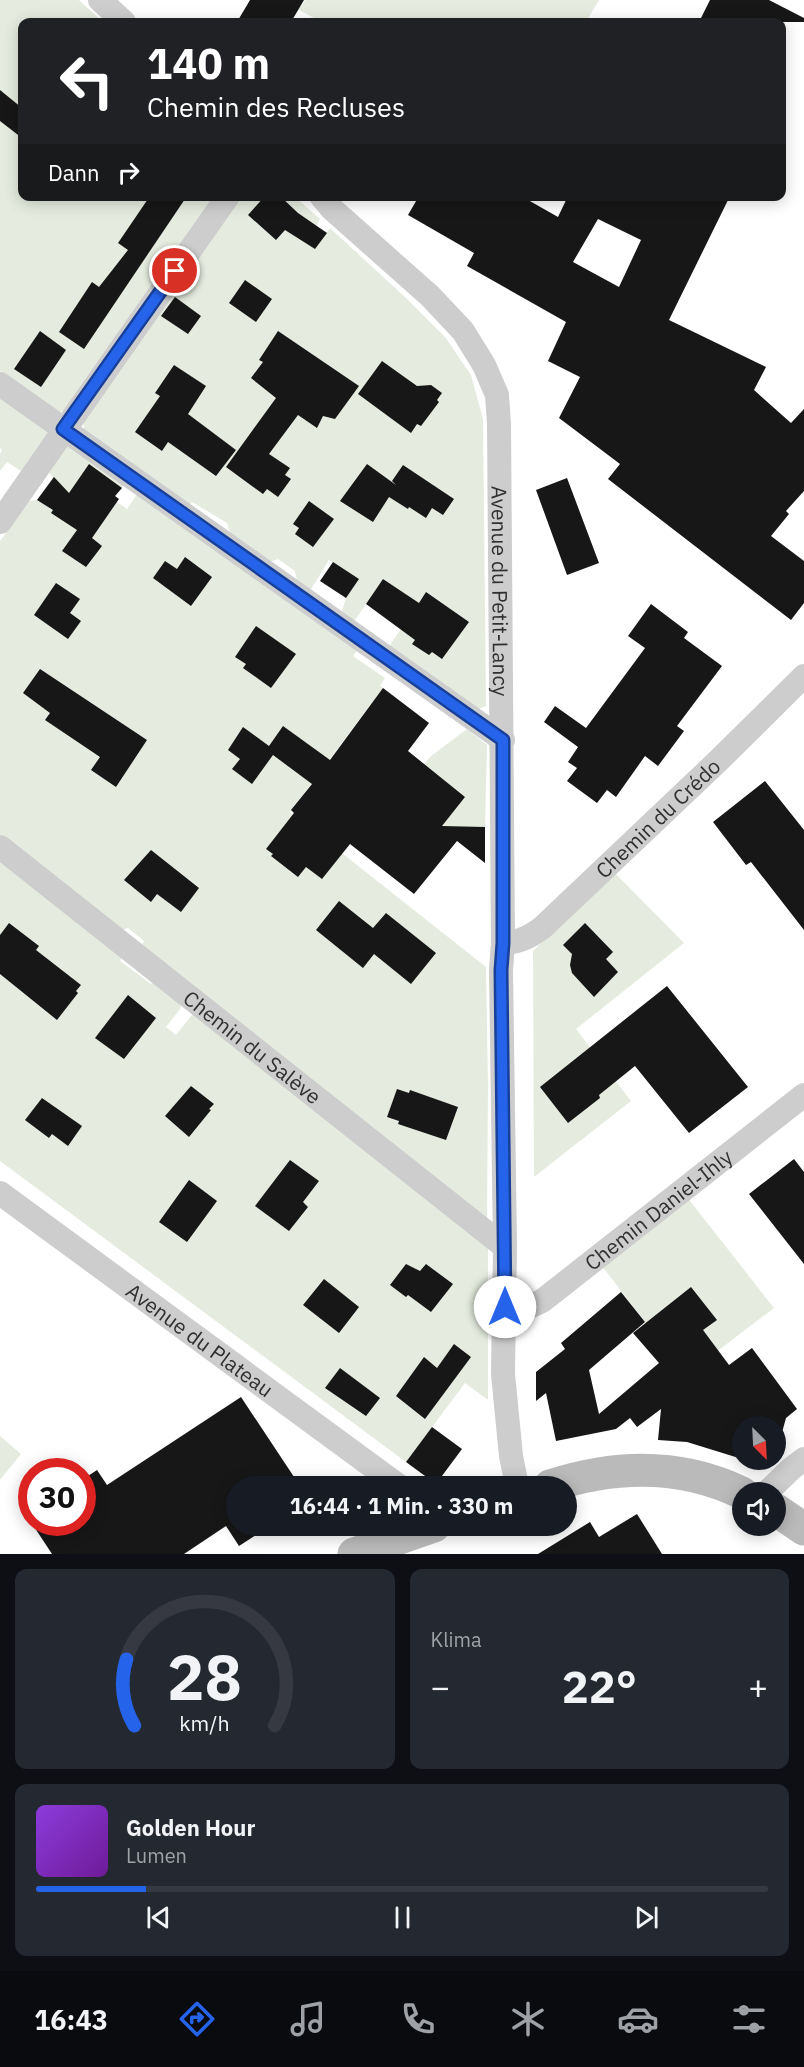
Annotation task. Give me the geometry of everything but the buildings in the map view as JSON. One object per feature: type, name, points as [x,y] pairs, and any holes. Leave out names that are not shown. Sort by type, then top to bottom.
[{"type":"street","points":[[100,0],[120,18]]},
{"type":"street","points":[[0,522],[224,201]]},
{"type":"street","name":"Avenue du Petit-Lancy","points":[[325,201],[430,296],[463,331],[484,364],[497,395],[503,740],[501,970],[506,1247],[502,1374],[515,1476]]},
{"type":"street","points":[[0,384],[503,740]]},
{"type":"street","name":"Chemin du Crédo","points":[[503,943],[529,938],[543,927],[718,761],[804,675]]},
{"type":"street","name":"Chemin du Salève","points":[[0,847],[506,1247]]},
{"type":"street","name":"Chemin Daniel-Ihly","points":[[505,1307],[531,1306],[542,1301],[804,1095]]},
{"type":"street","name":"Avenue du Plateau","points":[[0,1193],[385,1476]]},
{"type":"street","points":[[777,1482],[804,1459]]},
{"type":"street","points":[[577,1478],[638,1469],[689,1474],[732,1489]]},
{"type":"street","points":[[786,1517],[804,1529]]},
{"type":"street","points":[[354,1554],[404,1536]]},
{"type":"shaded area","points":[[0,0],[79,0],[99,18],[18,18],[18,201],[210,201],[65,411],[58,412],[0,371]]},
{"type":"shaded area","points":[[305,0],[599,0],[588,18],[314,18],[295,8],[297,5],[301,6]]},
{"type":"shaded area","points":[[235,201],[300,201],[320,219],[316,226],[327,232],[330,228],[445,337],[471,375],[483,419],[486,706],[476,710],[388,648],[401,629],[410,597],[383,579],[353,623],[341,614],[346,598],[358,580],[329,560],[310,591],[297,581],[295,571],[278,559],[270,562],[230,533],[227,523],[192,502],[189,506],[84,431],[83,420]]},
{"type":"shaded area","points":[[0,391],[48,425],[49,434],[24,473],[7,462],[0,471],[2,450],[0,448]]},
{"type":"shaded area","points":[[75,444],[126,481],[116,496],[117,502],[127,509],[140,490],[359,648],[353,656],[385,678],[380,686],[383,688],[290,812],[486,967],[487,1222],[140,947],[144,941],[128,928],[119,931],[0,835],[0,541],[29,501],[37,500],[53,477],[48,472],[66,446]]},
{"type":"shaded area","points":[[467,729],[487,745],[485,827],[453,838],[400,793],[431,756]]},
{"type":"shaded area","points":[[0,857],[124,954],[120,961],[151,984],[155,980],[179,998],[181,1008],[166,1027],[176,1035],[195,1011],[488,1244],[488,1400],[465,1383],[406,1462],[0,1161]]},
{"type":"shaded area","points":[[613,871],[684,943],[576,1029],[631,1101],[534,1177],[533,951]]},
{"type":"shaded area","points":[[687,1197],[774,1308],[686,1375],[602,1266]]},
{"type":"shaded area","points":[[0,1436],[21,1454],[0,1480]]},
{"type":"route","points":[[175,271],[63,429],[503,740],[501,970],[505,1307]]}]
